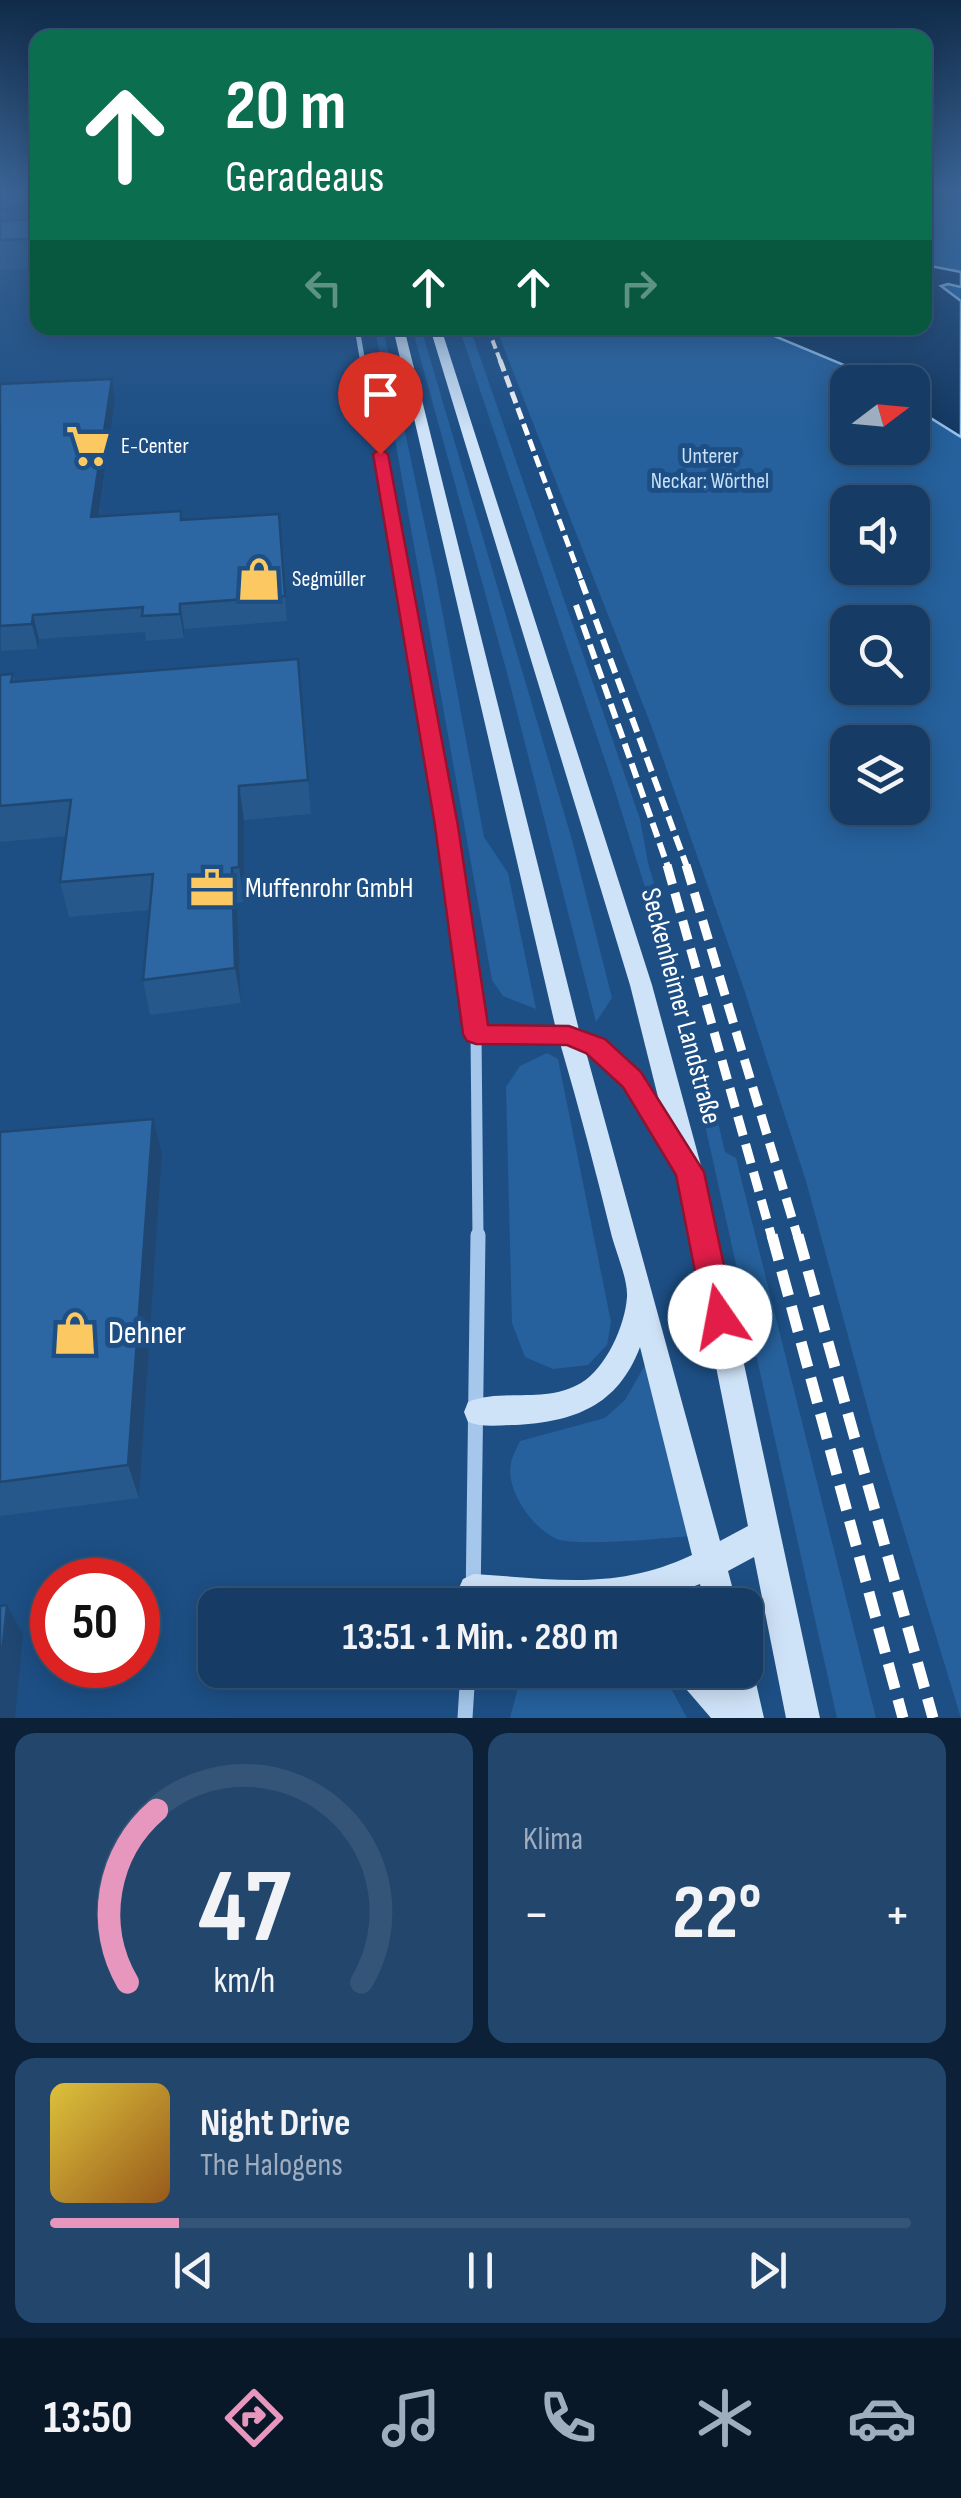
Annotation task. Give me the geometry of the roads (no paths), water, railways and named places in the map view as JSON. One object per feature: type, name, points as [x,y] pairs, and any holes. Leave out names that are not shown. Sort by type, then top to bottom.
[{"type":"main road","points":[[400,335],[569,1036],[717,1588]]},
{"type":"main road","name":"Seckenheimer Landstraße","points":[[436,335],[584,813],[609,878],[690,1172],[804,1718]]},
{"type":"main road","points":[[476,1034],[569,1036],[595,1046],[632,1080],[690,1172]]},
{"type":"main road","points":[[478,1412],[544,1409],[586,1397],[606,1380],[622,1358],[640,1297]]},
{"type":"main road","points":[[647,1588],[711,1563],[764,1534]]},
{"type":"main road","points":[[707,1688],[733,1718]]},
{"type":"main road","points":[[740,1688],[746,1718]]},
{"type":"street","points":[[357,335],[446,826],[476,1034],[478,1412],[473,1588]]},
{"type":"street","points":[[464,1718],[466,1688]]},
{"type":"railway","points":[[491,335],[501,363]]},
{"type":"railway","points":[[500,360],[582,582]]},
{"type":"railway","points":[[581,580],[687,867]]},
{"type":"railway","points":[[576,605],[668,867]]},
{"type":"railway","points":[[667,865],[772,1238]]},
{"type":"railway","points":[[686,865],[798,1238]]},
{"type":"railway","points":[[772,1235],[903,1718]]},
{"type":"railway","points":[[798,1235],[933,1718]]},
{"type":"place","name":"E-Center","points":[[88,446]]},
{"type":"place","name":"Segmüller","points":[[259,579]]},
{"type":"place","name":"Muffenrohr GmbH","points":[[212,888]]},
{"type":"place","name":"Dehner","points":[[75,1333]]},
{"type":"park label","name":"Unterer Neckar: Wörthel","points":[[710,468]]}]
